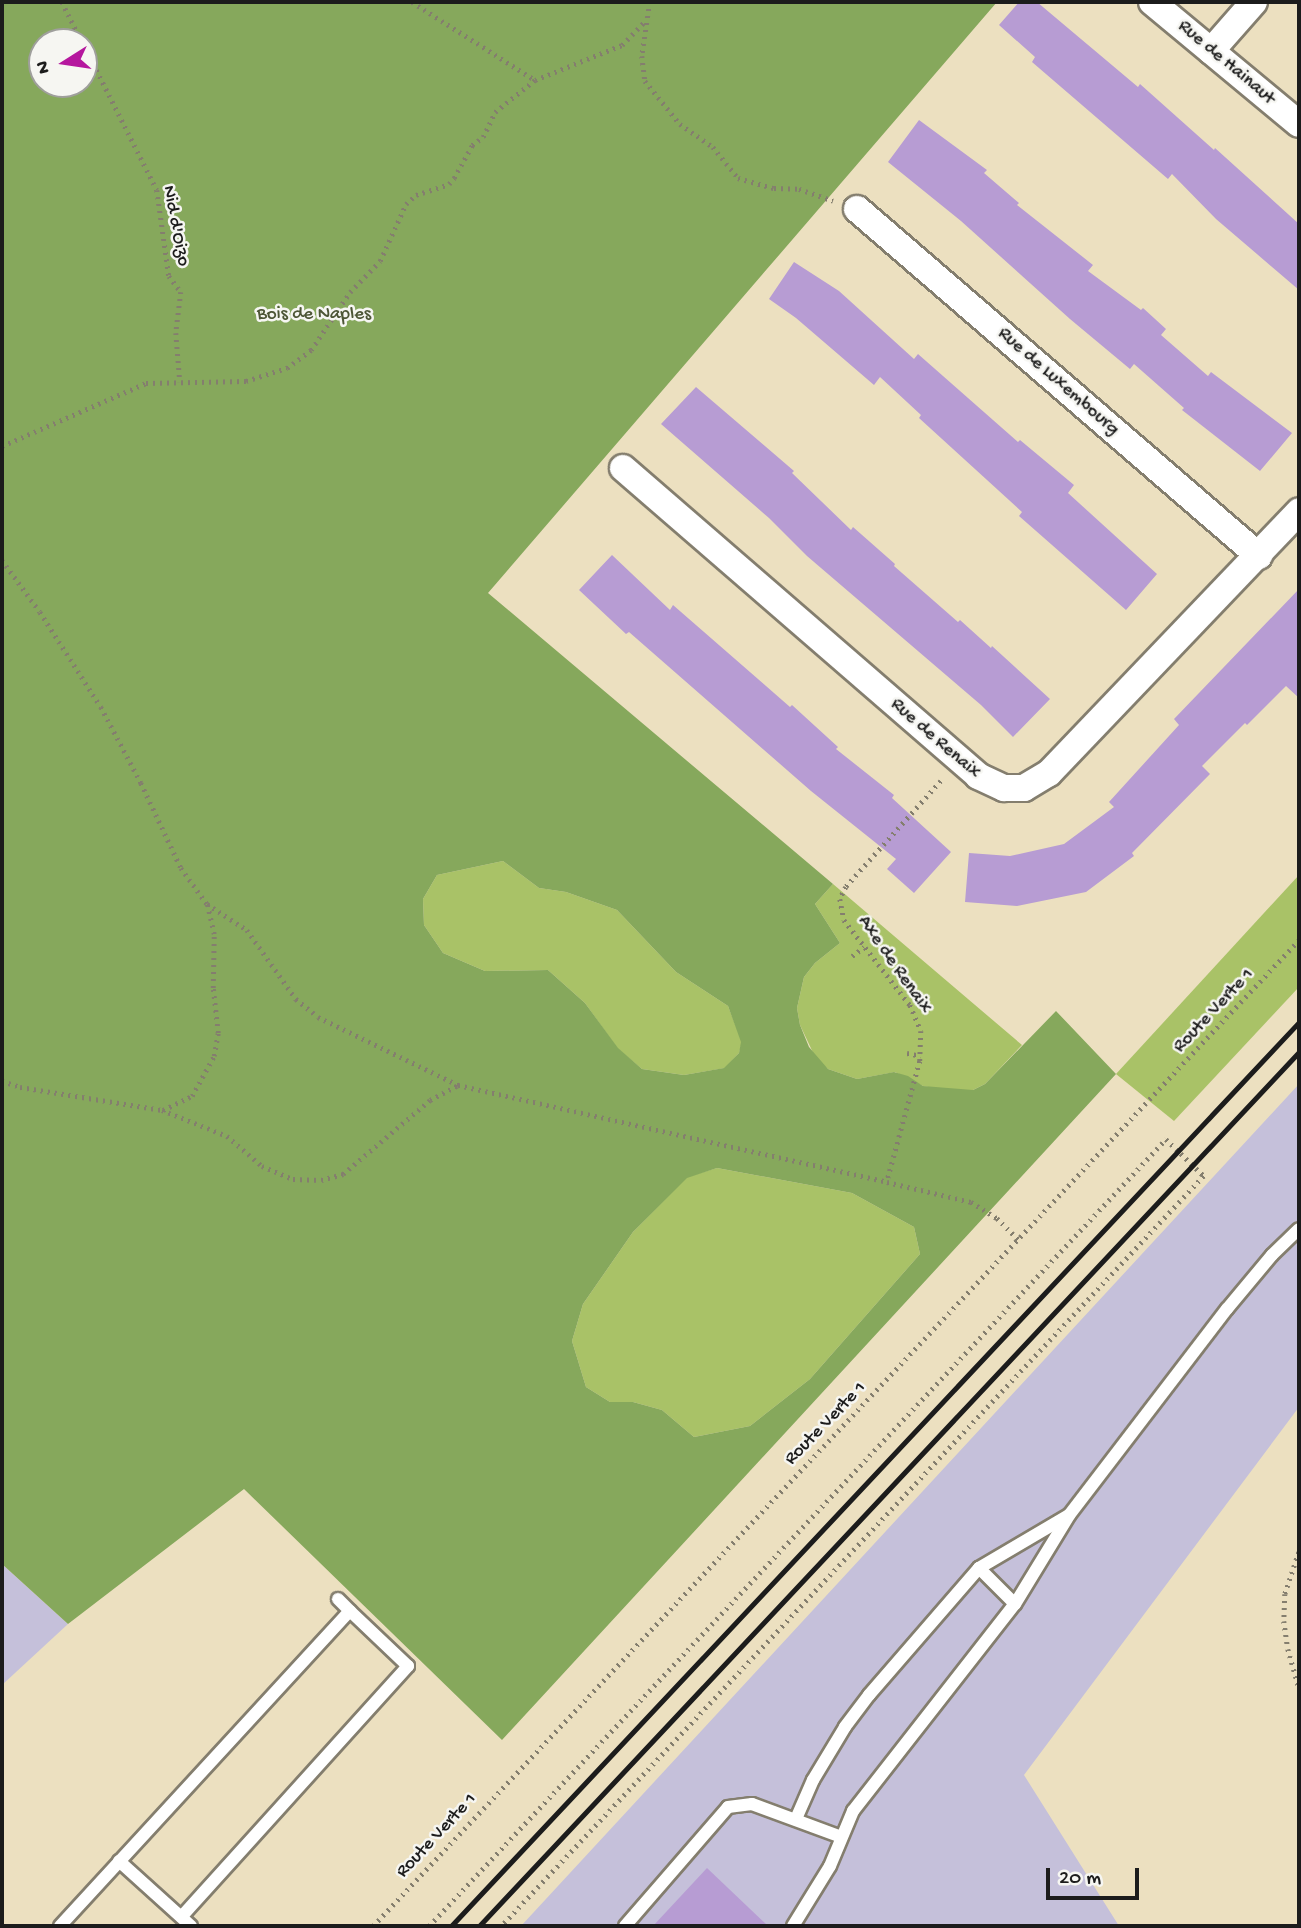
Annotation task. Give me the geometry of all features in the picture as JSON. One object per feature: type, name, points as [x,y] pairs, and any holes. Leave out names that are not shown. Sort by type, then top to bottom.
[{"type":"street","name":"Rue de Hainaut","points":[[1152,2],[1299,124]]},
{"type":"street","points":[[1211,51],[1254,2]]},
{"type":"street","name":"Rue de Luxembourg","points":[[857,209],[1259,556]]},
{"type":"street","name":"Rue de Renaix","points":[[623,468],[978,776],[1004,788],[1024,788],[1049,773],[1259,556],[1299,511]]},
{"type":"lane","points":[[793,1926],[822,1882],[853,1811],[869,1788],[1015,1604],[1070,1514],[1227,1309],[1272,1255],[1299,1229]]},
{"type":"lane","points":[[796,1819],[813,1780],[845,1727],[869,1695],[979,1568],[1070,1514]]},
{"type":"lane","points":[[979,1568],[1015,1604]]},
{"type":"lane","points":[[181,1917],[408,1666],[338,1599]]},
{"type":"lane","points":[[60,1926],[350,1611]]},
{"type":"lane","points":[[625,1926],[728,1807],[752,1804],[841,1837]]},
{"type":"lane","points":[[119,1861],[191,1926]]},
{"type":"path","name":"Nid d'Oizo","points":[[62,2],[75,28]]},
{"type":"path","points":[[412,2],[534,80]]},
{"type":"path","points":[[650,2],[642,56],[645,80],[680,124],[713,146],[738,178],[774,188],[799,189],[857,209]]},
{"type":"path","points":[[2,446],[146,383],[246,381],[287,368],[311,350],[350,292],[380,261],[406,204],[416,195],[449,184],[472,145],[483,137],[495,112],[534,80],[622,45],[646,20]]},
{"type":"path","name":"Nid d'Oizo","points":[[98,73],[157,190],[169,276],[181,292],[176,333],[180,382]]},
{"type":"path","points":[[2,560],[40,612],[101,707],[181,868],[207,904],[247,930],[296,999],[318,1017],[458,1085],[971,1202],[997,1218],[1020,1241]]},
{"type":"path","name":"Axe de Renaix","points":[[887,1182],[923,1041],[915,1013],[841,914],[842,893],[945,776]]},
{"type":"path","points":[[162,1110],[192,1096],[214,1056],[218,1033],[213,988],[214,934],[207,904]]},
{"type":"path","name":"Route Verte 1","points":[[373,1926],[1020,1241],[1299,940]]},
{"type":"path","points":[[852,956],[864,947]]},
{"type":"path","points":[[907,1054],[921,1056]]},
{"type":"path","points":[[2,1082],[162,1110],[228,1136],[262,1166],[292,1179],[321,1180],[344,1174],[430,1100],[458,1085]]},
{"type":"path","points":[[429,1926],[1166,1139],[1204,1176],[502,1926]]},
{"type":"path","points":[[1299,1552],[1284,1594],[1288,1649],[1299,1688]]},
{"type":"shaded area","points":[[1299,1084],[1299,1407],[1024,1775],[1119,1926],[521,1926]]},
{"type":"shaded area","points":[[2,1564],[68,1624],[2,1685]]},
{"type":"green space","name":"Bois de Naples","points":[[2,2],[997,2],[488,593],[833,884],[815,904],[840,943],[815,963],[804,977],[797,1008],[800,1025],[809,1047],[828,1069],[857,1079],[894,1072],[908,1076],[923,1086],[973,1090],[985,1084],[1056,1011],[1116,1074],[502,1740],[244,1489],[68,1624],[2,1564]],"holes":[[[503,861],[539,888],[566,892],[617,910],[676,972],[728,1006],[741,1042],[739,1053],[724,1068],[684,1075],[642,1069],[618,1048],[585,1003],[548,970],[485,971],[443,953],[424,925],[423,899],[437,875]],[[717,1168],[852,1193],[914,1227],[920,1254],[810,1379],[750,1426],[694,1437],[662,1410],[633,1402],[610,1402],[586,1387],[572,1341],[583,1304],[633,1232],[687,1178]]]},
{"type":"green space","points":[[503,861],[539,888],[566,892],[617,910],[676,972],[728,1006],[742,1042],[739,1053],[725,1068],[684,1075],[642,1069],[618,1049],[585,1003],[548,970],[485,971],[443,953],[424,925],[423,899],[437,875]]},
{"type":"green space","points":[[1299,875],[1299,987],[1174,1121],[1116,1074]]},
{"type":"green space","points":[[833,884],[1022,1045],[985,1084],[973,1090],[945,1090],[923,1086],[895,1072],[857,1079],[828,1069],[816,1059],[800,1025],[797,1008],[804,977],[815,963],[840,943],[815,904]]},
{"type":"green space","points":[[717,1168],[852,1193],[914,1227],[920,1254],[810,1379],[750,1426],[694,1437],[662,1410],[633,1402],[610,1402],[586,1387],[572,1341],[583,1304],[633,1232],[687,1177]]},
{"type":"building","points":[[1019,2],[1037,2],[1138,87],[1140,84],[1299,224],[1299,290],[1216,219],[1172,174],[1168,179],[1032,62],[1035,57],[999,25]]},
{"type":"building","points":[[919,120],[987,170],[984,173],[1019,203],[1017,205],[1093,265],[1088,271],[1141,310],[1143,308],[1166,329],[1161,335],[1208,376],[1211,372],[1292,433],[1260,471],[1182,410],[1184,408],[1134,364],[1130,369],[961,221],[888,162]]},
{"type":"building","points":[[794,262],[839,291],[914,359],[918,354],[1018,442],[1020,440],[1074,485],[1068,493],[1157,574],[1126,610],[1019,516],[1022,512],[919,418],[921,415],[880,377],[874,385],[796,318],[769,299]]},
{"type":"building","points":[[696,387],[794,471],[792,473],[851,530],[853,527],[958,622],[960,620],[991,648],[992,646],[1050,699],[1013,737],[981,705],[807,556],[769,518],[661,424]]},
{"type":"building","points":[[612,555],[670,610],[673,605],[790,707],[792,705],[838,747],[836,749],[894,795],[892,798],[951,852],[914,893],[887,869],[896,859],[811,791],[629,632],[626,634],[579,590]]},
{"type":"building","points":[[1299,589],[1299,698],[1286,686],[1247,725],[1245,723],[1202,766],[1210,774],[1132,853],[1134,856],[1086,892],[1017,906],[965,902],[969,853],[1010,856],[1064,844],[1114,807],[1109,802],[1179,725],[1174,719]]},
{"type":"building","points":[[707,1868],[768,1926],[653,1926]]},
{"type":"railway","points":[[451,1926],[1299,1022]]},
{"type":"railway","points":[[479,1926],[1299,1052]]}]
